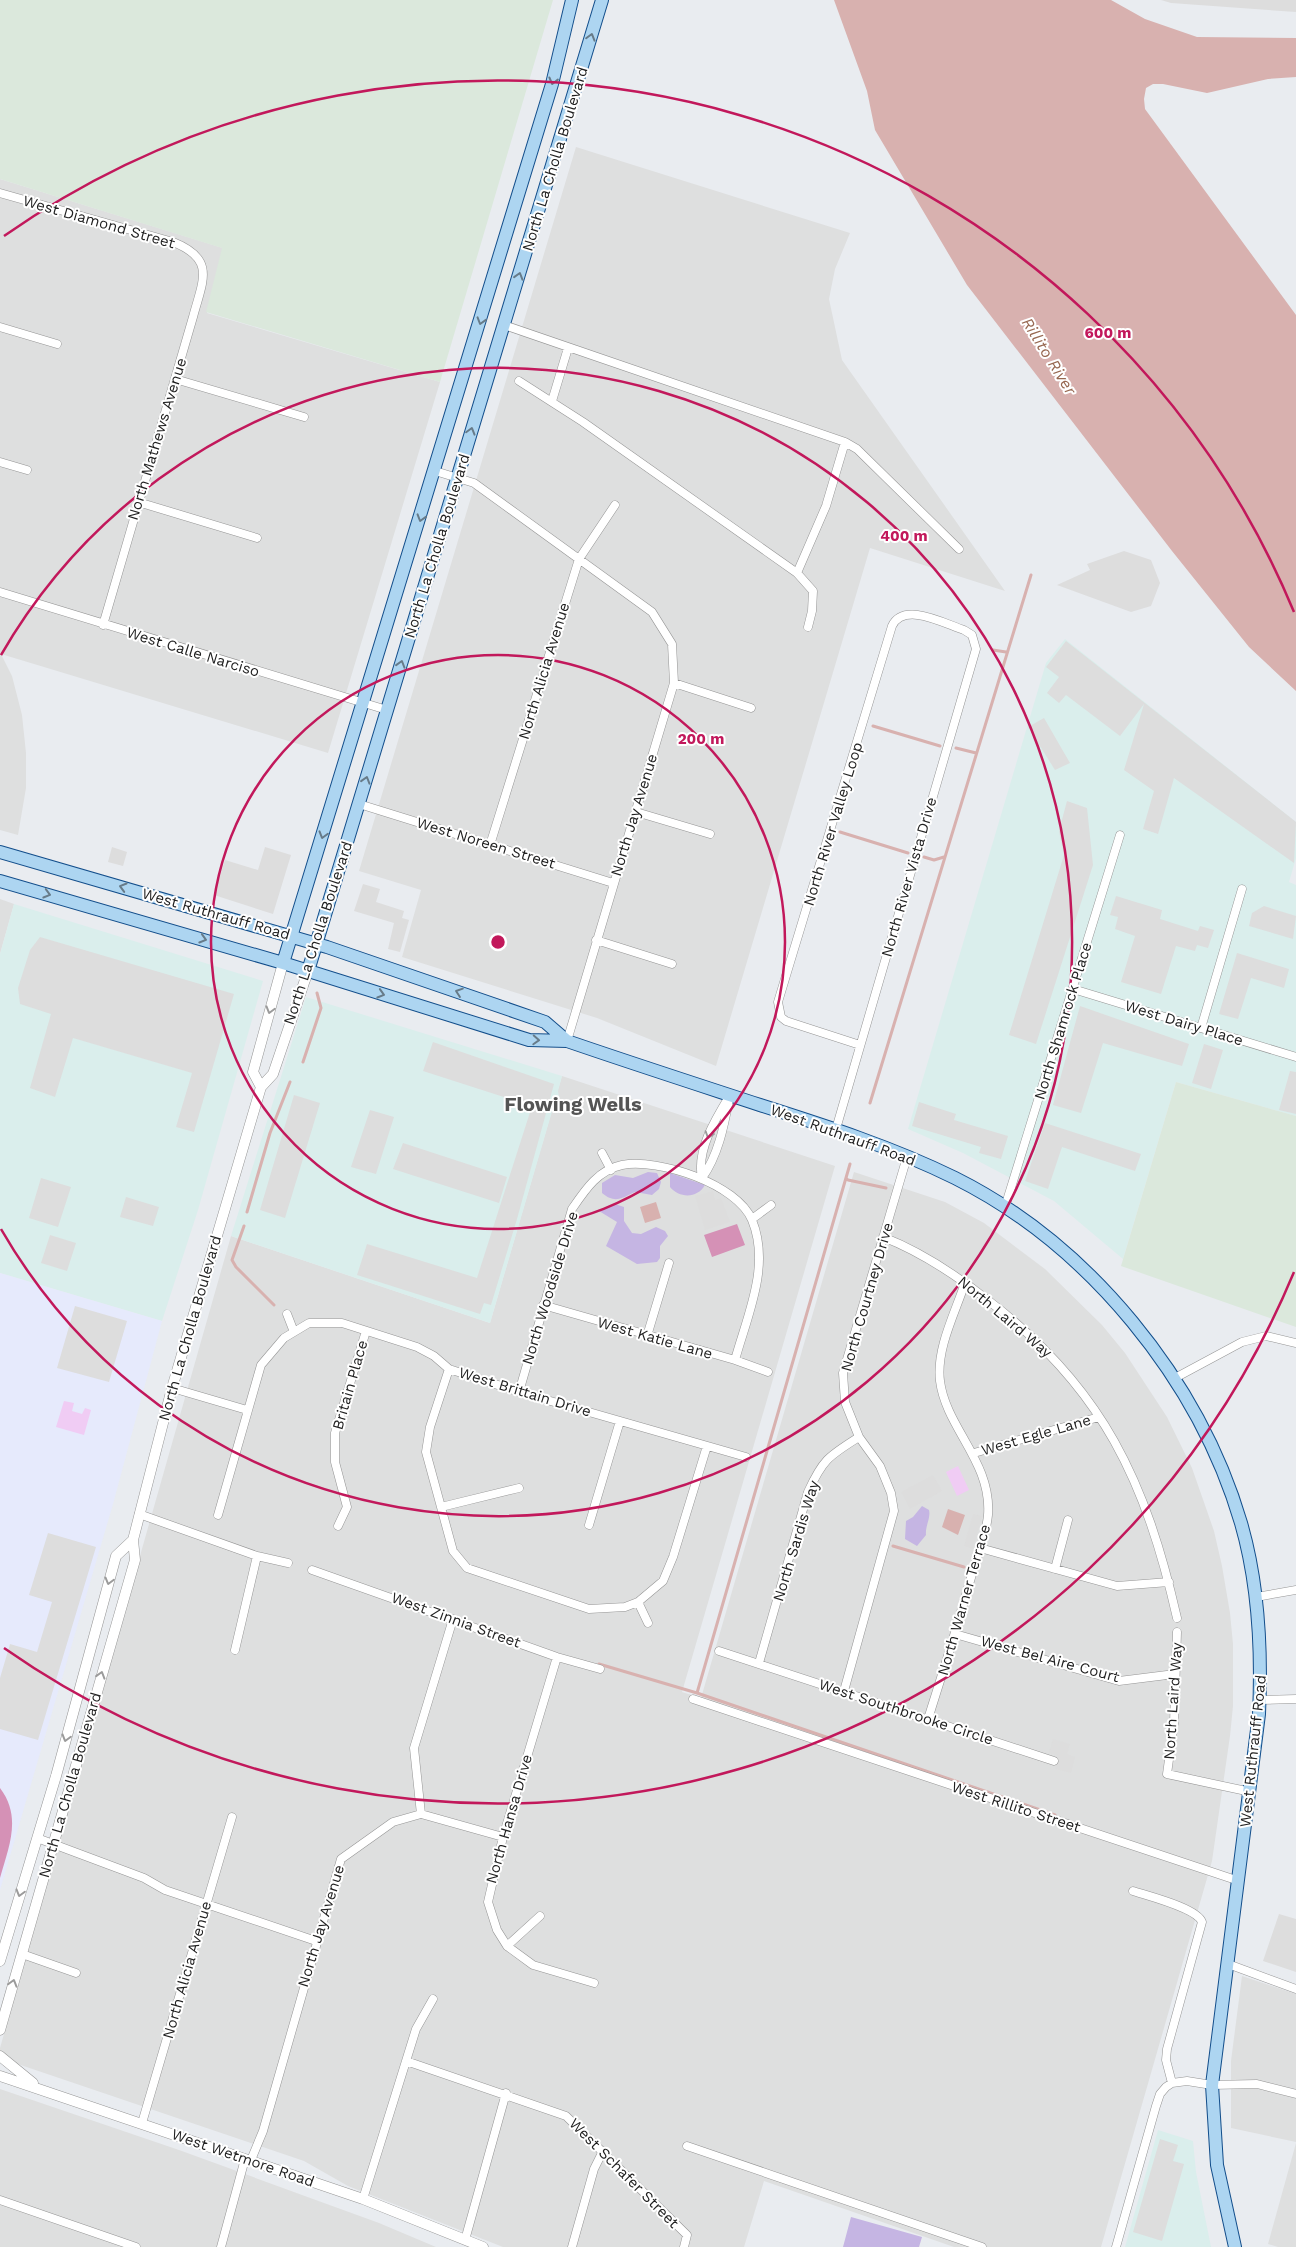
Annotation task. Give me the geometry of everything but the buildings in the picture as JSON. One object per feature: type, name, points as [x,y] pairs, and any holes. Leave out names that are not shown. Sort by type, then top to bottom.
[{"type":"main road","name":"North La Cholla Boulevard","points":[[284,964],[552,84],[572,0]]},
{"type":"main road","name":"North La Cholla Boulevard","points":[[308,971],[602,0]]},
{"type":"main road","name":"West Ruthrauff Road","points":[[0,852],[316,944],[545,1022],[567,1042]]},
{"type":"main road","name":"West Ruthrauff Road","points":[[0,881],[308,971],[529,1040],[567,1042],[836,1130],[907,1157],[956,1179],[1006,1207],[1054,1244],[1130,1317],[1175,1378],[1213,1451],[1241,1523],[1256,1597],[1261,1668],[1260,1700],[1251,1792],[1212,2085],[1217,2165],[1235,2247]]},
{"type":"street","name":"West Diamond Street","points":[[0,193],[173,242],[196,254]]},
{"type":"street","name":"North Mathews Avenue","points":[[103,625],[204,277],[203,265],[196,254]]},
{"type":"street","points":[[504,325],[845,442],[857,449],[959,549]]},
{"type":"street","points":[[0,327],[57,344]]},
{"type":"street","points":[[552,401],[568,348]]},
{"type":"street","points":[[175,379],[304,417]]},
{"type":"street","points":[[519,381],[552,401],[796,573],[813,591],[812,611],[808,628]]},
{"type":"street","points":[[796,573],[826,506],[845,442]]},
{"type":"street","points":[[0,462],[27,470]]},
{"type":"street","name":"North Jay Avenue","points":[[435,471],[474,483],[580,559],[652,612],[672,644],[674,683],[567,1042]]},
{"type":"street","points":[[138,502],[257,538]]},
{"type":"street","name":"North Alicia Avenue","points":[[490,845],[580,559],[615,505]]},
{"type":"street","name":"West Calle Narciso","points":[[0,592],[103,625],[387,710]]},
{"type":"street","name":"North River Valley Loop","points":[[860,1045],[791,1024],[777,1014],[778,1002],[894,621],[898,614],[913,614],[964,630]]},
{"type":"street","name":"North River Vista Drive","points":[[836,1130],[975,656],[977,636],[964,630]]},
{"type":"street","points":[[674,683],[751,708]]},
{"type":"street","name":"West Noreen Street","points":[[359,804],[613,883]]},
{"type":"street","points":[[636,812],[710,834]]},
{"type":"street","name":"North Shamrock Place","points":[[1006,1207],[1120,834]]},
{"type":"street","points":[[1201,1028],[1242,889]]},
{"type":"street","points":[[596,940],[672,964]]},
{"type":"street","name":"North La Cholla Boulevard","points":[[261,1087],[252,1072],[284,964]]},
{"type":"street","name":"North La Cholla Boulevard","points":[[0,2030],[135,1560],[133,1540],[172,1388],[261,1087],[273,1074],[308,971]]},
{"type":"street","name":"West Dairy Place","points":[[1073,989],[1296,1057]]},
{"type":"street","points":[[702,1178],[699,1166],[714,1121],[730,1095]]},
{"type":"street","points":[[602,1153],[611,1170]]},
{"type":"street","name":"North Courtney Drive","points":[[844,1691],[894,1511],[891,1493],[880,1466],[859,1437],[845,1402],[843,1373],[907,1157]]},
{"type":"street","name":"North Woodside Drive","points":[[519,1392],[572,1208],[589,1184],[622,1165],[650,1164],[702,1178],[736,1199],[752,1219]]},
{"type":"street","points":[[734,1360],[760,1270],[758,1243],[752,1219],[771,1205]]},
{"type":"street","name":"North Laird Way","points":[[883,1238],[910,1249],[965,1282],[1008,1316],[1056,1360],[1089,1400],[1124,1456],[1147,1510],[1169,1582],[1177,1618]]},
{"type":"street","points":[[647,1336],[669,1262]]},
{"type":"street","name":"North Warner Terrace","points":[[928,1719],[955,1634],[988,1515],[986,1490],[974,1452],[950,1412],[940,1381],[940,1356],[965,1282]]},
{"type":"street","name":"West Katie Lane","points":[[543,1305],[734,1360],[768,1372]]},
{"type":"street","points":[[218,1515],[260,1365],[284,1338],[294,1332],[287,1314]]},
{"type":"street","name":"West Brittain Drive","points":[[294,1332],[309,1323],[342,1324],[417,1347],[434,1356],[449,1369],[519,1392],[746,1458]]},
{"type":"street","name":"Britain Place","points":[[338,1526],[347,1507],[335,1462],[335,1434],[366,1331]]},
{"type":"street","points":[[1175,1378],[1242,1342],[1266,1336],[1296,1343]]},
{"type":"street","points":[[449,1369],[430,1427],[426,1452],[453,1551],[468,1568],[589,1609],[625,1607],[638,1602],[663,1580],[673,1557],[707,1446]]},
{"type":"street","points":[[172,1388],[247,1410]]},
{"type":"street","name":"West Egle Lane","points":[[974,1452],[1099,1416]]},
{"type":"street","points":[[590,1525],[620,1421]]},
{"type":"street","name":"North Sardis Way","points":[[759,1663],[808,1492],[818,1469],[833,1454],[859,1437]]},
{"type":"street","points":[[441,1507],[519,1488]]},
{"type":"street","points":[[139,1514],[257,1556],[288,1563]]},
{"type":"street","points":[[1055,1568],[1068,1520]]},
{"type":"street","name":"North La Cholla Boulevard","points":[[0,1962],[37,1838],[116,1556],[133,1540]]},
{"type":"street","points":[[980,1548],[1117,1586],[1169,1582]]},
{"type":"street","points":[[235,1650],[257,1556]]},
{"type":"street","name":"West Zinnia Street","points":[[312,1570],[556,1656],[600,1669]]},
{"type":"street","points":[[1256,1597],[1296,1590]]},
{"type":"street","points":[[638,1602],[648,1623]]},
{"type":"street","points":[[453,1619],[414,1748],[421,1814],[503,1837]]},
{"type":"street","name":"North Laird Way","points":[[1178,1632],[1174,1723],[1167,1774],[1251,1792]]},
{"type":"street","name":"West Bel Aire Court","points":[[955,1634],[1119,1681],[1175,1674]]},
{"type":"street","name":"West Southbrooke Circle","points":[[720,1651],[1054,1761]]},
{"type":"street","name":"North Hansa Drive","points":[[556,1656],[503,1837],[488,1902],[497,1930],[507,1946],[533,1965],[594,1983]]},
{"type":"street","name":"West Rillito Street","points":[[693,1699],[1239,1881]]},
{"type":"street","points":[[1260,1700],[1296,1699]]},
{"type":"street","name":"North Jay Avenue","points":[[221,2247],[248,2160],[263,2131],[341,1859],[393,1822],[421,1814]]},
{"type":"street","name":"North Alicia Avenue","points":[[142,2123],[232,1817]]},
{"type":"street","points":[[37,1838],[54,1843],[206,1904],[316,1941]]},
{"type":"street","points":[[1133,1891],[1192,1911],[1200,1916],[1202,1922],[1166,2060],[1172,2083]]},
{"type":"street","points":[[507,1946],[540,1916]]},
{"type":"street","points":[[22,1954],[76,1973]]},
{"type":"street","points":[[1228,1964],[1296,1989]]},
{"type":"street","points":[[363,2199],[419,2022],[433,1999]]},
{"type":"street","points":[[0,2056],[40,2089]]},
{"type":"street","name":"West Schafer Street","points":[[406,2061],[506,2093],[566,2116],[687,2234],[684,2247]]},
{"type":"street","name":"West Wetmore Road","points":[[0,2076],[363,2199],[483,2247]]},
{"type":"street","points":[[1116,2247],[1160,2094],[1172,2083],[1187,2081],[1212,2085],[1257,2084],[1296,2094]]},
{"type":"street","points":[[465,2240],[506,2093]]},
{"type":"street","points":[[687,2146],[982,2247]]},
{"type":"street","points":[[572,2247],[594,2169],[603,2151]]},
{"type":"street","points":[[0,2200],[136,2247]]},
{"type":"shaded area","points":[[0,0],[553,0],[440,382],[206,312],[222,248],[0,179]]},
{"type":"shaded area","points":[[1161,0],[1296,0],[1296,12],[1171,3]]},
{"type":"shaded area","points":[[576,147],[850,233],[835,269],[829,299],[842,360],[1005,591],[870,548],[716,1066],[597,1018],[402,957],[421,890],[359,871]]},
{"type":"shaded area","points":[[0,179],[223,248],[207,313],[440,382],[328,753],[1,654],[12,676],[22,715],[26,753],[26,788],[18,835],[0,830]]},
{"type":"shaded area","points":[[1124,551],[1151,560],[1160,583],[1151,606],[1131,612],[1057,585],[1090,570],[1087,564]]},
{"type":"shaded area","points":[[1065,639],[1296,822],[1296,858],[1289,882],[1296,885],[1296,1116],[1176,1082],[1123,1259],[1054,1201],[963,1153],[908,1129],[1046,663]]},
{"type":"shaded area","points":[[1066,641],[1296,822],[1294,863],[1174,778],[1158,834],[1143,829],[1154,791],[1124,770],[1144,704],[1120,736],[1066,695],[1059,703],[1047,693],[1059,677],[1046,667]]},
{"type":"shaded area","points":[[1044,718],[1070,763],[1055,770],[1028,727]]},
{"type":"shaded area","points":[[1067,801],[1087,808],[1093,865],[1036,1044],[1009,1035],[1064,855],[1059,831]]},
{"type":"shaded area","points":[[112,847],[127,852],[123,866],[108,862]]},
{"type":"shaded area","points":[[265,847],[291,855],[273,914],[214,895],[225,860],[258,870]]},
{"type":"shaded area","points":[[363,884],[380,889],[376,902],[404,911],[402,918],[409,920],[400,952],[388,949],[394,923],[354,911]]},
{"type":"shaded area","points":[[1116,896],[1162,910],[1160,919],[1198,931],[1200,926],[1214,930],[1208,948],[1197,945],[1195,951],[1176,946],[1161,994],[1121,982],[1135,936],[1115,929],[1118,917],[1110,915]]},
{"type":"shaded area","points":[[0,899],[14,904],[0,954]]},
{"type":"shaded area","points":[[14,904],[263,981],[198,1210],[162,1321],[0,1273],[0,954]]},
{"type":"shaded area","points":[[1264,906],[1296,916],[1293,939],[1249,926],[1252,913]]},
{"type":"shaded area","points":[[40,937],[234,994],[194,1132],[176,1127],[192,1073],[73,1038],[55,1097],[30,1088],[51,1014],[20,1004],[18,988],[30,950]]},
{"type":"shaded area","points":[[1237,953],[1289,969],[1284,988],[1251,978],[1238,1019],[1219,1014]]},
{"type":"shaded area","points":[[306,997],[562,1076],[558,1091],[559,1097],[556,1098],[490,1323],[231,1236]]},
{"type":"shaded area","points":[[1080,1006],[1189,1044],[1182,1066],[1103,1043],[1081,1113],[1053,1105]]},
{"type":"shaded area","points":[[433,1042],[554,1084],[491,1305],[484,1303],[480,1314],[357,1275],[367,1244],[477,1278],[532,1106],[423,1071]]},
{"type":"shaded area","points":[[1204,1044],[1223,1050],[1211,1089],[1192,1083]]},
{"type":"shaded area","points":[[1290,1071],[1296,1072],[1296,1114],[1279,1110]]},
{"type":"shaded area","points":[[562,1076],[835,1166],[682,1692],[701,1698],[854,1172],[945,1202],[984,1223],[1045,1269],[1102,1325],[1125,1353],[1167,1417],[1192,1468],[1214,1531],[1230,1613],[1233,1644],[1233,1706],[1230,1736],[1212,1861],[1101,2247],[954,2247],[764,2181],[744,2247],[503,2247],[348,2186],[304,2161],[0,2058],[0,2048],[231,1236],[490,1323]]},
{"type":"shaded area","points":[[1176,1082],[1296,1116],[1296,1327],[1121,1266]]},
{"type":"shaded area","points":[[294,1095],[320,1103],[285,1218],[260,1210]]},
{"type":"shaded area","points":[[919,1102],[956,1114],[954,1120],[1008,1136],[1001,1159],[979,1153],[981,1147],[912,1126]]},
{"type":"shaded area","points":[[370,1110],[394,1117],[376,1174],[351,1167]]},
{"type":"shaded area","points":[[1045,1123],[1141,1154],[1135,1171],[1062,1147],[1048,1189],[1025,1181]]},
{"type":"shaded area","points":[[403,1143],[507,1177],[499,1203],[393,1169]]},
{"type":"shaded area","points":[[648,1172],[657,1173],[661,1182],[659,1189],[652,1195],[635,1192],[615,1199],[602,1193],[602,1183],[615,1175],[633,1178]]},
{"type":"shaded area","points":[[670,1173],[705,1185],[702,1190],[693,1195],[683,1195],[670,1187]]},
{"type":"shaded area","points":[[41,1178],[71,1187],[58,1227],[29,1218]]},
{"type":"shaded area","points":[[713,1191],[715,1200],[721,1198],[730,1222],[705,1230],[695,1196]]},
{"type":"shaded area","points":[[126,1197],[159,1207],[153,1226],[120,1217]]},
{"type":"shaded area","points":[[615,1204],[624,1207],[624,1221],[632,1233],[641,1234],[656,1227],[665,1231],[668,1236],[660,1246],[660,1258],[657,1262],[637,1264],[606,1246],[617,1222],[599,1211]]},
{"type":"shaded area","points":[[737,1224],[745,1245],[712,1257],[704,1235]]},
{"type":"shaded area","points":[[50,1235],[76,1243],[67,1271],[41,1263]]},
{"type":"shaded area","points":[[0,1273],[162,1321],[113,1504],[0,1890]]},
{"type":"shaded area","points":[[75,1306],[127,1321],[109,1382],[57,1368]]},
{"type":"shaded area","points":[[64,1401],[74,1403],[72,1411],[82,1414],[85,1408],[91,1410],[84,1435],[56,1427]]},
{"type":"shaded area","points":[[958,1466],[969,1490],[957,1496],[946,1472]]},
{"type":"shaded area","points":[[933,1475],[942,1491],[910,1509],[901,1492]]},
{"type":"shaded area","points":[[922,1506],[929,1510],[929,1516],[926,1535],[917,1546],[905,1539],[906,1521],[913,1517]]},
{"type":"shaded area","points":[[973,1514],[982,1516],[973,1549],[964,1546]]},
{"type":"shaded area","points":[[48,1533],[96,1547],[38,1740],[0,1729],[0,1678],[10,1644],[37,1652],[52,1602],[29,1595]]},
{"type":"shaded area","points":[[1053,1739],[1070,1744],[1067,1754],[1075,1757],[1071,1773],[1055,1769],[1058,1756],[1049,1753]]},
{"type":"shaded area","points":[[0,1788],[11,1810],[12,1832],[0,1878]]},
{"type":"shaded area","points":[[1279,1914],[1296,1919],[1296,1972],[1263,1961]]},
{"type":"shaded area","points":[[1242,1976],[1296,1994],[1296,2142],[1231,2128],[1231,2061]]},
{"type":"shaded area","points":[[0,2089],[179,2150],[379,2223],[436,2247],[0,2247]]},
{"type":"shaded area","points":[[1158,2130],[1193,2141],[1196,2172],[1211,2247],[1125,2247]]},
{"type":"shaded area","points":[[1160,2139],[1178,2145],[1173,2161],[1184,2164],[1162,2241],[1133,2232]]},
{"type":"shaded area","points":[[1296,2143],[1296,2247],[1278,2247],[1268,2244]]},
{"type":"shaded area","points":[[851,2217],[922,2237],[919,2247],[843,2247]]},
{"type":"water","name":"Rillito River","points":[[834,0],[1111,0],[1145,19],[1197,37],[1296,38],[1296,77],[1268,79],[1207,93],[1163,84],[1153,84],[1146,88],[1144,99],[1145,109],[1296,315],[1296,691],[1249,647],[1172,551],[967,285],[875,130],[867,91]]},
{"type":"water","points":[[656,1202],[661,1218],[645,1223],[640,1207]]},
{"type":"water","points":[[948,1509],[965,1515],[958,1535],[942,1527]]},
{"type":"waterway","points":[[870,1103],[1031,575]]},
{"type":"waterway","points":[[993,650],[1006,652]]},
{"type":"waterway","points":[[873,726],[940,746]]},
{"type":"waterway","points":[[956,748],[976,753]]},
{"type":"waterway","points":[[840,832],[908,853]]},
{"type":"waterway","points":[[924,857],[934,860],[944,857]]},
{"type":"waterway","points":[[303,1062],[321,1008],[317,993]]},
{"type":"waterway","points":[[247,1212],[270,1133],[290,1082]]},
{"type":"waterway","points":[[697,1693],[850,1164]]},
{"type":"waterway","points":[[846,1178],[886,1188]]},
{"type":"waterway","points":[[244,1226],[232,1260],[236,1267],[274,1305]]},
{"type":"waterway","points":[[893,1546],[964,1567]]},
{"type":"waterway","points":[[599,1664],[697,1693],[1055,1815]]},
{"type":"district","name":"Flowing Wells","points":[[573,1104]]}]
